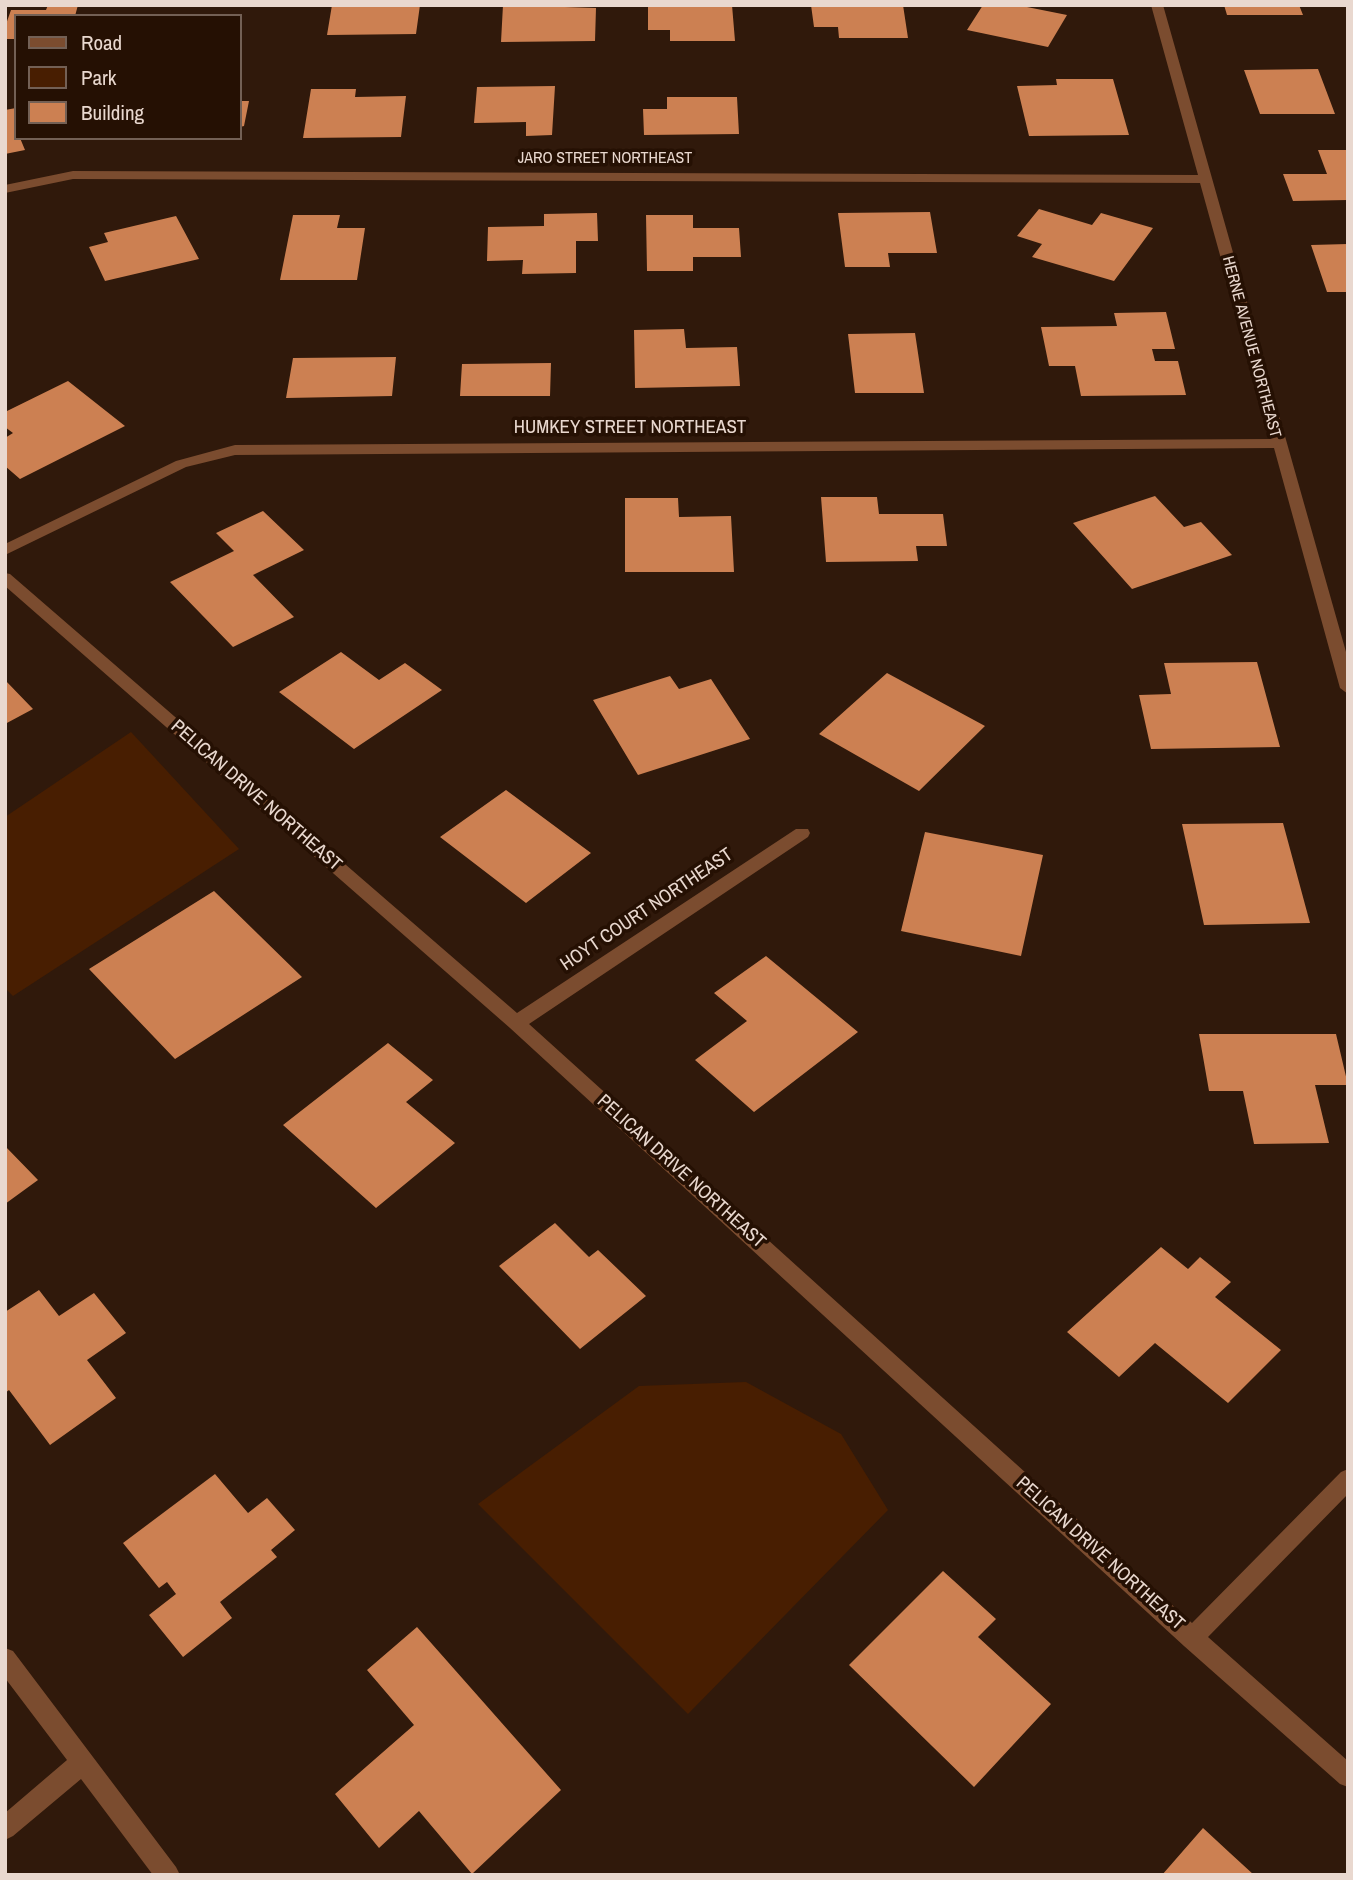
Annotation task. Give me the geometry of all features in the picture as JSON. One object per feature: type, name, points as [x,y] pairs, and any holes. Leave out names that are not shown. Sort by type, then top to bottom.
[{"type":"street","name":"HERNE AVENUE NORTHEAST","points":[[1157,5],[1277,443],[1340,632],[1348,688]]},
{"type":"street","name":"JARO STREET NORTHEAST","points":[[5,189],[73,175],[1206,179]]},
{"type":"street","name":"HUMKEY STREET NORTHEAST","points":[[5,550],[181,464],[235,450],[1277,443]]},
{"type":"street","name":"PELICAN DRIVE NORTHEAST","points":[[5,578],[516,1023],[1192,1638],[1348,1776]]},
{"type":"street","name":"HOYT COURT NORTHEAST","points":[[516,1023],[802,833]]},
{"type":"street","points":[[1192,1638],[1348,1479]]},
{"type":"street","points":[[5,1659],[168,1875]]},
{"type":"street","points":[[5,1828],[82,1763]]},
{"type":"green space","points":[[131,732],[239,849],[13,996],[5,988],[5,817]]},
{"type":"green space","points":[[746,1382],[841,1434],[888,1510],[688,1714],[478,1504],[639,1386]]},
{"type":"building","points":[[48,5],[78,5],[76,14],[14,14],[14,39],[5,39],[5,27],[11,10],[46,10]]},
{"type":"building","points":[[332,5],[420,5],[416,34],[327,35]]},
{"type":"building","points":[[503,5],[596,8],[595,41],[501,42]]},
{"type":"building","points":[[648,5],[732,5],[735,41],[670,41],[670,30],[648,30]]},
{"type":"building","points":[[811,5],[903,5],[908,38],[839,38],[838,27],[814,27]]},
{"type":"building","points":[[983,5],[1017,5],[1067,15],[1048,47],[967,30]]},
{"type":"building","points":[[1224,5],[1299,5],[1303,15],[1227,15]]},
{"type":"building","points":[[1318,69],[1335,114],[1260,114],[1244,70]]},
{"type":"building","points":[[1056,79],[1113,79],[1129,135],[1029,136],[1017,86],[1057,85]]},
{"type":"building","points":[[555,86],[552,135],[526,136],[526,122],[474,123],[477,87]]},
{"type":"building","points":[[311,89],[356,89],[355,97],[406,96],[401,137],[303,138]]},
{"type":"building","points":[[667,97],[737,97],[739,134],[644,135],[643,109],[667,109]]},
{"type":"building","points":[[242,101],[249,101],[244,126]]},
{"type":"building","points":[[14,108],[14,140],[21,140],[25,150],[5,154],[5,110]]},
{"type":"building","points":[[1318,150],[1348,150],[1348,200],[1293,201],[1283,174],[1327,174]]},
{"type":"building","points":[[1039,209],[1092,225],[1101,213],[1153,228],[1114,281],[1032,257],[1042,244],[1017,236]]},
{"type":"building","points":[[930,212],[937,253],[888,253],[890,267],[845,267],[838,213]]},
{"type":"building","points":[[597,213],[598,241],[576,241],[576,273],[522,274],[523,260],[487,261],[488,227],[544,226],[544,214]]},
{"type":"building","points":[[293,215],[340,215],[337,228],[365,228],[357,280],[280,280]]},
{"type":"building","points":[[646,215],[693,215],[693,228],[739,228],[741,257],[693,257],[693,271],[647,271]]},
{"type":"building","points":[[176,216],[199,259],[105,281],[89,247],[108,242],[104,233]]},
{"type":"building","points":[[1348,244],[1348,292],[1327,292],[1311,245]]},
{"type":"building","points":[[1166,312],[1175,349],[1152,349],[1155,361],[1178,361],[1186,395],[1081,396],[1075,366],[1049,366],[1041,327],[1117,326],[1114,313]]},
{"type":"building","points":[[684,329],[686,348],[737,347],[740,386],[635,388],[634,330]]},
{"type":"building","points":[[915,333],[924,393],[855,393],[848,334]]},
{"type":"building","points":[[396,357],[392,396],[286,398],[293,358]]},
{"type":"building","points":[[551,363],[550,396],[460,396],[462,364]]},
{"type":"building","points":[[68,381],[125,426],[20,479],[5,466],[5,438],[13,433],[5,427],[5,412]]},
{"type":"building","points":[[1155,496],[1184,527],[1201,522],[1232,555],[1132,589],[1073,523]]},
{"type":"building","points":[[821,497],[877,497],[879,514],[943,514],[947,546],[916,546],[918,561],[826,562]]},
{"type":"building","points":[[625,498],[678,498],[679,517],[731,516],[734,572],[625,572]]},
{"type":"building","points":[[263,511],[304,550],[253,575],[294,617],[233,647],[170,582],[234,551],[216,533]]},
{"type":"building","points":[[341,652],[379,680],[405,663],[442,690],[354,749],[279,692]]},
{"type":"building","points":[[1257,662],[1280,747],[1151,749],[1139,695],[1171,694],[1164,663]]},
{"type":"building","points":[[887,673],[985,726],[919,791],[819,734]]},
{"type":"building","points":[[670,676],[679,689],[711,679],[750,739],[638,775],[593,700]]},
{"type":"building","points":[[5,680],[33,709],[5,724]]},
{"type":"building","points":[[506,790],[591,853],[526,903],[440,837]]},
{"type":"building","points":[[1283,823],[1310,923],[1204,925],[1182,824]]},
{"type":"building","points":[[925,832],[1043,855],[1021,956],[901,931]]},
{"type":"building","points":[[214,891],[302,977],[175,1059],[89,969]]},
{"type":"building","points":[[766,956],[858,1032],[754,1112],[695,1060],[747,1021],[714,993]]},
{"type":"building","points":[[1199,1034],[1336,1034],[1348,1085],[1315,1085],[1329,1143],[1254,1144],[1243,1091],[1209,1091]]},
{"type":"building","points":[[388,1043],[433,1080],[406,1102],[455,1143],[376,1208],[283,1125]]},
{"type":"building","points":[[5,1146],[38,1180],[5,1204]]},
{"type":"building","points":[[555,1223],[589,1257],[598,1250],[646,1296],[580,1349],[499,1266]]},
{"type":"building","points":[[1161,1247],[1188,1269],[1200,1257],[1231,1282],[1215,1297],[1281,1350],[1228,1403],[1155,1343],[1119,1377],[1067,1332]]},
{"type":"building","points":[[39,1290],[59,1316],[94,1293],[126,1333],[87,1360],[116,1398],[50,1445],[9,1390],[5,1393],[5,1312]]},
{"type":"building","points":[[215,1474],[248,1513],[267,1498],[295,1530],[271,1550],[277,1557],[220,1602],[232,1618],[183,1657],[149,1615],[176,1594],[167,1582],[159,1588],[123,1543]]},
{"type":"building","points":[[943,1571],[996,1619],[978,1637],[1051,1704],[974,1787],[849,1665]]},
{"type":"building","points":[[417,1627],[561,1790],[472,1874],[419,1811],[379,1848],[335,1794],[414,1725],[367,1670]]},
{"type":"building","points":[[1203,1828],[1230,1853],[1254,1875],[1162,1875]]}]
